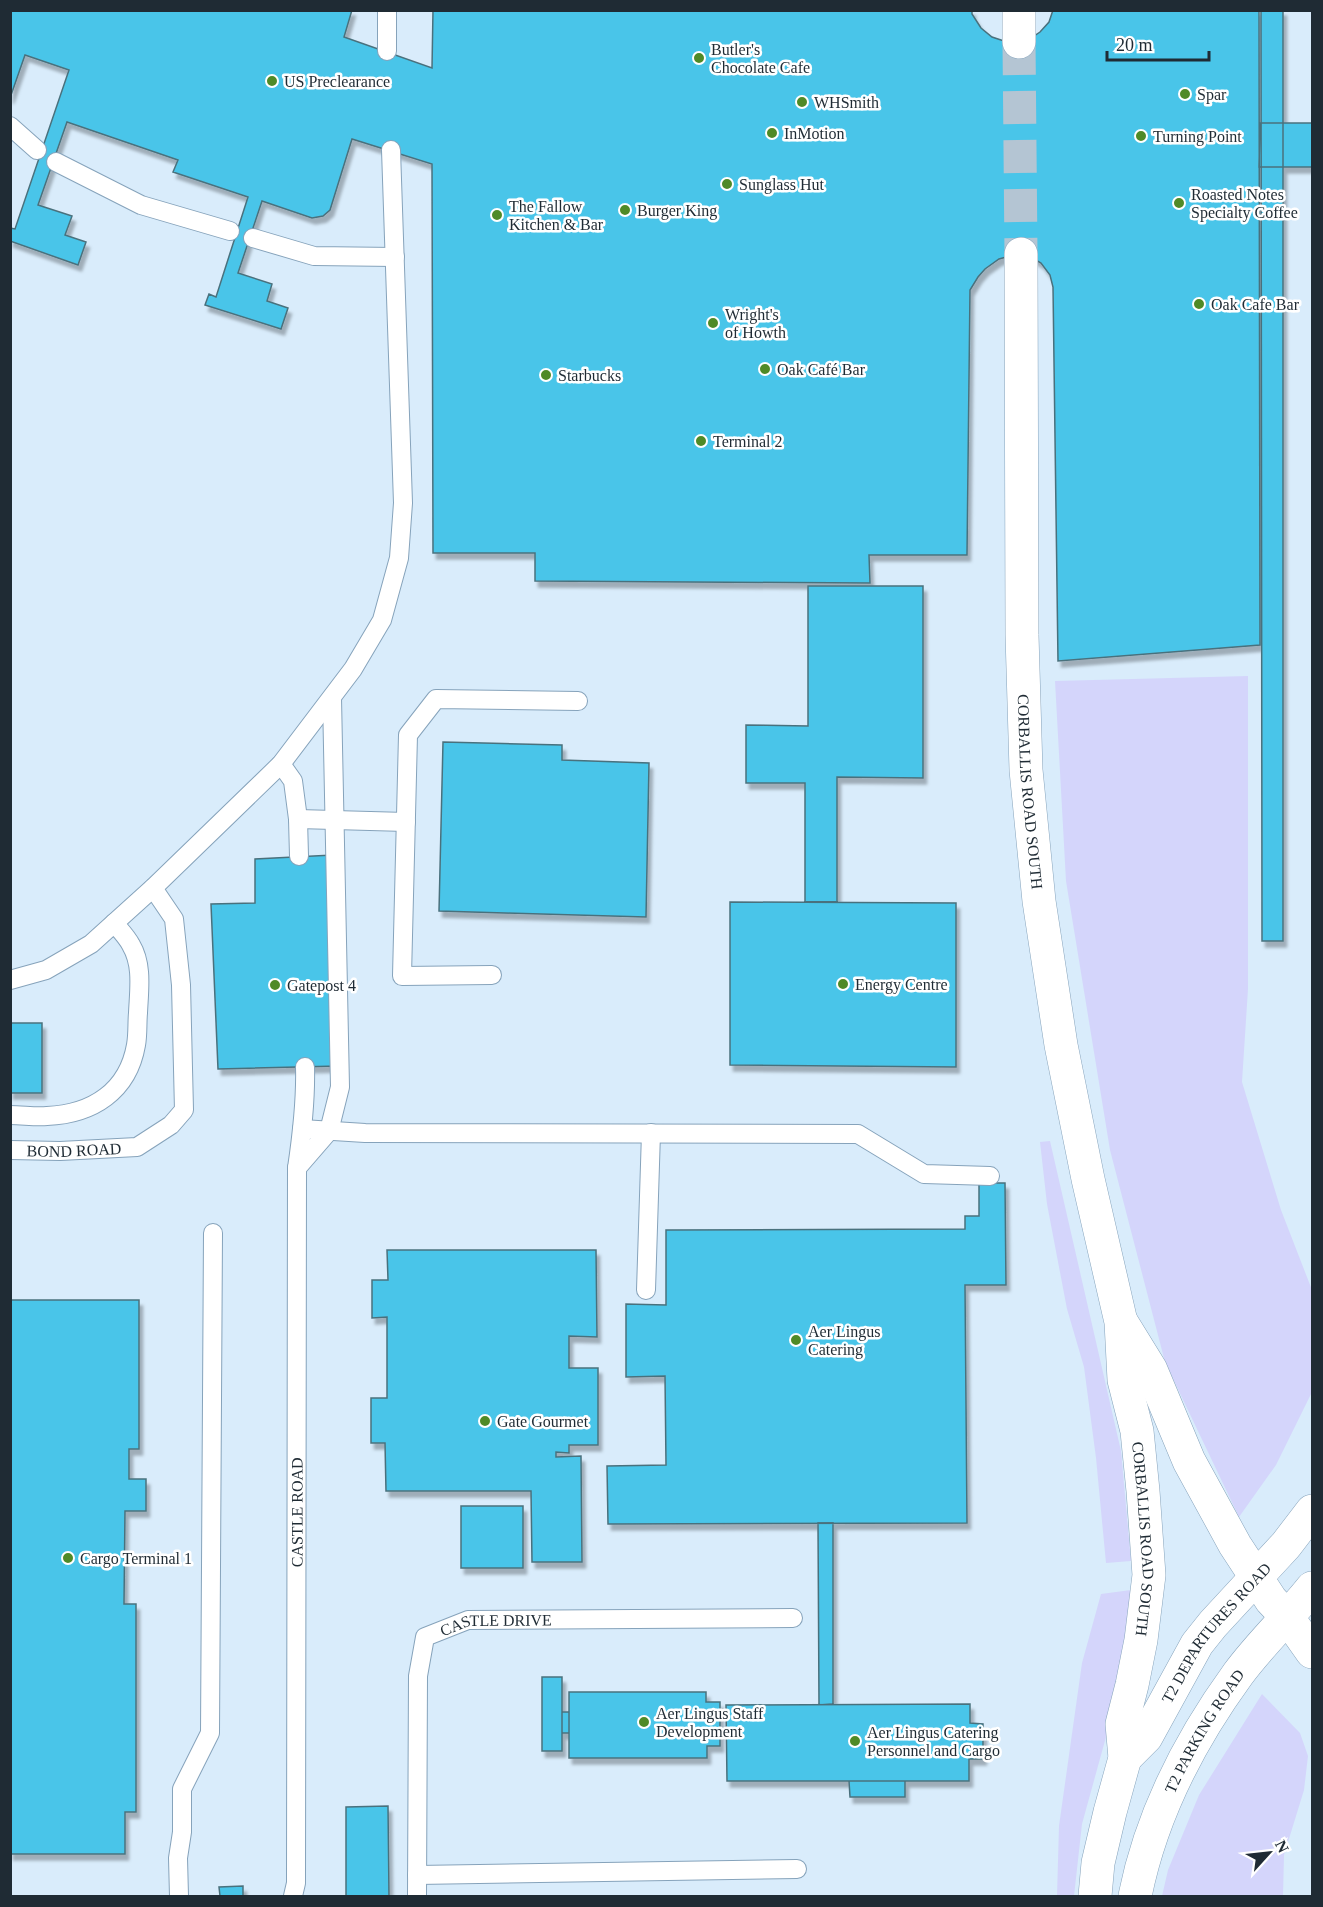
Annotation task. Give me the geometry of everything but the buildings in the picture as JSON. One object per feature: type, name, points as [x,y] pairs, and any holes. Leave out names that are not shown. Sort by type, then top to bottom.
[{"type":"street","name":"CORBALLIS ROAD SOUTH","points":[[1021,254],[1022,635],[1026,770],[1039,901],[1061,1046],[1088,1179],[1121,1322],[1124,1380],[1137,1431],[1149,1575],[1142,1640],[1122,1724],[1125,1758],[1098,1863],[1095,1896]]},
{"type":"street","name":"CORBALLIS ROAD SOUTH","points":[[1121,1322],[1151,1370],[1189,1461],[1207,1497],[1256,1578],[1312,1652]]},
{"type":"street","name":"T2 DEPARTURES ROAD","points":[[1125,1758],[1146,1737],[1197,1644],[1286,1545],[1312,1511]]},
{"type":"street","name":"T2 PARKING ROAD","points":[[1135,1896],[1150,1840],[1172,1783],[1200,1731],[1248,1661],[1312,1588]]},
{"type":"lane","points":[[387,10],[387,51]]},
{"type":"lane","points":[[10,126],[37,150]]},
{"type":"lane","points":[[10,980],[46,970],[91,944],[153,888],[281,764],[353,669],[382,620],[399,558],[403,503],[391,150]]},
{"type":"lane","points":[[56,162],[141,204],[230,231]]},
{"type":"lane","points":[[253,238],[314,256],[395,257]]},
{"type":"lane","points":[[297,1168],[329,1131],[340,1087],[332,698]]},
{"type":"lane","points":[[492,975],[402,976],[408,735],[436,699],[578,701]]},
{"type":"lane","points":[[281,764],[293,781],[298,819],[299,856]]},
{"type":"lane","points":[[298,819],[406,822]]},
{"type":"lane","name":"BOND ROAD","points":[[10,1150],[60,1151],[137,1147],[171,1125],[184,1110],[181,985],[174,919],[153,888]]},
{"type":"lane","points":[[10,1114],[49,1116],[80,1111],[101,1101],[118,1087],[128,1071],[136,1045],[140,981],[138,962],[131,944],[114,923]]},
{"type":"lane","name":"CASTLE ROAD","points":[[293,1896],[296,1883],[297,1168],[303,1129],[304,1067]]},
{"type":"lane","points":[[303,1129],[365,1133],[858,1134],[924,1174],[990,1176]]},
{"type":"lane","points":[[646,1290],[651,1133]]},
{"type":"lane","points":[[179,1896],[178,1858],[182,1832],[182,1789],[210,1733],[213,1233]]},
{"type":"lane","name":"CASTLE DRIVE","points":[[417,1896],[418,1676],[425,1637],[468,1620],[793,1618]]},
{"type":"lane","points":[[417,1875],[797,1869]]},
{"type":"shaded area","points":[[1248,676],[1248,989],[1242,1082],[1281,1210],[1312,1290],[1312,1392],[1276,1465],[1239,1517],[1165,1362],[1110,1150],[1066,881],[1055,681]]},
{"type":"shaded area","points":[[1050,1141],[1121,1451],[1131,1561],[1106,1563],[1084,1367],[1067,1309],[1047,1204],[1040,1142]]},
{"type":"shaded area","points":[[1131,1590],[1123,1655],[1106,1737],[1082,1824],[1074,1896],[1057,1896],[1059,1826],[1082,1663],[1101,1594]]},
{"type":"shaded area","points":[[1262,1694],[1300,1733],[1308,1756],[1304,1790],[1284,1855],[1283,1896],[1162,1896],[1168,1870],[1199,1795]]},
{"type":"tunnel","points":[[1019,42],[1021,254]]},
{"type":"place","name":"Butler's Chocolate Cafe","points":[[699,58]]},
{"type":"place","name":"US Preclearance","points":[[272,81]]},
{"type":"place","name":"Spar","points":[[1185,94]]},
{"type":"place","name":"WHSmith","points":[[802,102]]},
{"type":"place","name":"InMotion","points":[[772,133]]},
{"type":"place","name":"Turning Point","points":[[1141,136]]},
{"type":"place","name":"Sunglass Hut","points":[[727,184]]},
{"type":"place","name":"Roasted Notes Specialty Coffee","points":[[1179,203]]},
{"type":"place","name":"Burger King","points":[[625,210]]},
{"type":"place","name":"The Fallow Kitchen & Bar","points":[[497,215]]},
{"type":"place","name":"Oak Cafe Bar","points":[[1199,304]]},
{"type":"place","name":"Wright's of Howth","points":[[713,323]]},
{"type":"place","name":"Oak Café Bar","points":[[765,369]]},
{"type":"place","name":"Starbucks","points":[[546,375]]},
{"type":"place","name":"Terminal 2","points":[[701,441]]},
{"type":"place","name":"Energy Centre","points":[[843,984]]},
{"type":"place","name":"Gatepost 4","points":[[275,985]]},
{"type":"place","name":"Aer Lingus Catering","points":[[796,1340]]},
{"type":"place","name":"Gate Gourmet","points":[[485,1421]]},
{"type":"place","name":"Cargo Terminal 1","points":[[68,1558]]},
{"type":"place","name":"Aer Lingus Staff Development","points":[[644,1722]]},
{"type":"place","name":"Aer Lingus Catering Personnel and Cargo","points":[[855,1741]]}]
